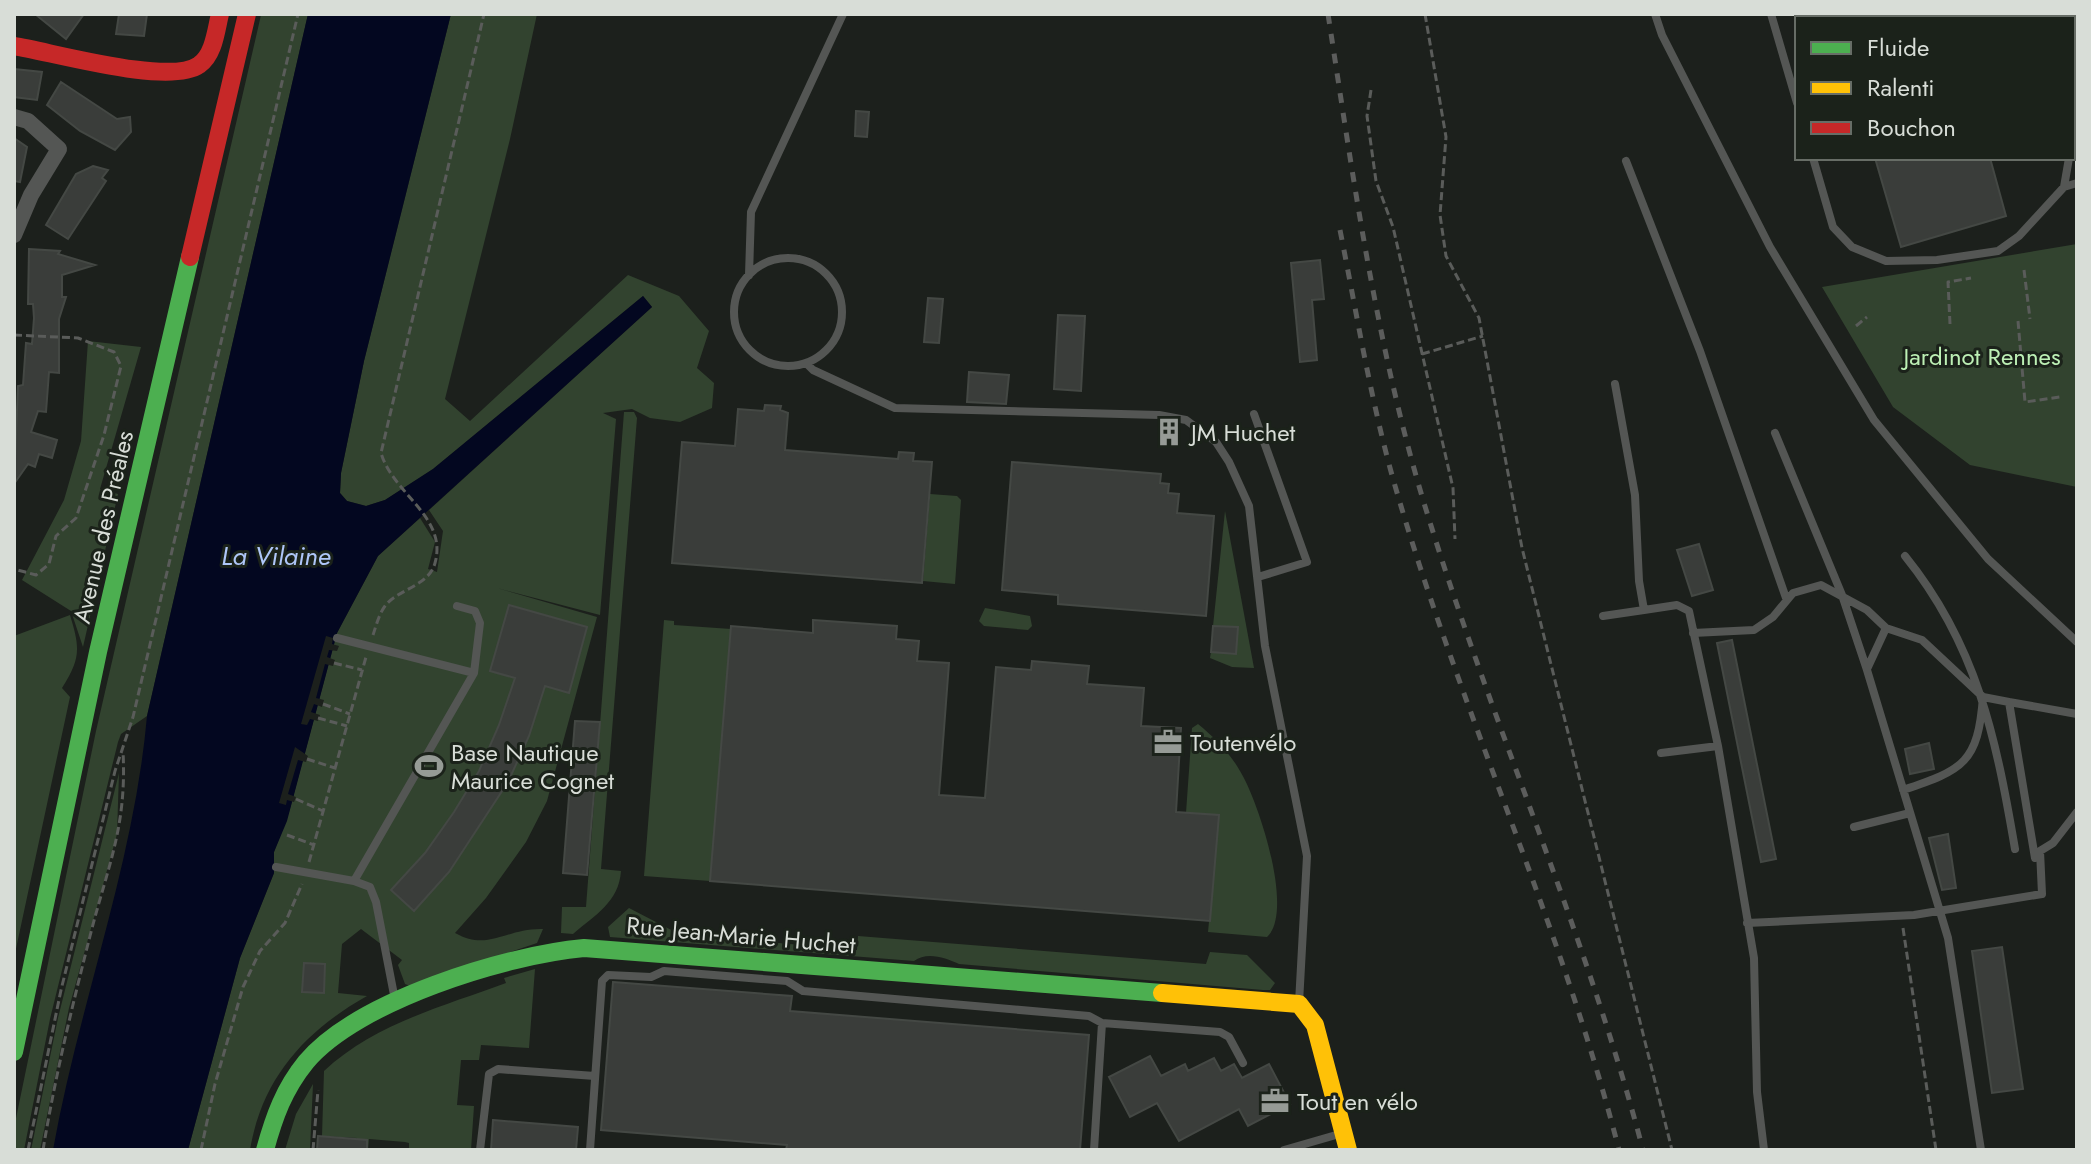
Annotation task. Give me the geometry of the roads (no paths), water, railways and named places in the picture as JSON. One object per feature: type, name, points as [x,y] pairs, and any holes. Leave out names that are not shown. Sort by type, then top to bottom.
[{"type":"street","points":[[14,46],[160,74],[186,74],[203,64],[220,14]]},
{"type":"street","name":"Avenue des Préales","points":[[14,1052],[98,652],[247,14]]},
{"type":"street","points":[[14,117],[28,121],[59,149],[31,195],[14,235]]},
{"type":"street","name":"Rue Jean-Marie Huchet","points":[[265,1150],[277,1106],[303,1064],[339,1031],[396,1000],[521,956],[584,948],[1299,1004]]},
{"type":"street","points":[[1299,1004],[1315,1025],[1346,1142]]},
{"type":"lane","points":[[749,275],[751,212],[843,14]]},
{"type":"lane","points":[[1655,14],[1662,35],[1770,247],[1874,420],[1988,559],[2077,642]]},
{"type":"lane","points":[[1771,14],[1795,96]]},
{"type":"lane","points":[[1814,160],[1833,227],[1852,247],[1886,261],[1937,260],[1998,251],[2019,236],[2064,187],[2072,160]]},
{"type":"lane","points":[[1626,161],[1700,351],[1786,598]]},
{"type":"lane","points":[[2064,187],[2077,183]]},
{"type":"lane","points":[[789,258],[807,262],[824,271],[836,286],[841,303],[841,322],[834,342],[821,356],[807,364],[788,367],[770,364],[751,352],[740,337],[734,304],[749,275],[759,267],[789,258]]},
{"type":"lane","points":[[807,364],[813,370],[895,408],[1159,415],[1186,420],[1216,442],[1243,487],[1249,506],[1273,692],[1307,856],[1299,1004]]},
{"type":"lane","points":[[1615,384],[1635,495],[1639,581],[1644,610]]},
{"type":"lane","points":[[1254,414],[1307,562],[1258,577]]},
{"type":"lane","points":[[1775,433],[1842,595],[1940,909],[1948,938],[1981,1150]]},
{"type":"lane","points":[[1905,556],[1951,621],[1983,697],[2015,849]]},
{"type":"lane","points":[[1693,633],[1754,630],[1773,617],[1786,598],[1821,585],[1867,610],[1886,628],[1922,640],[1983,697],[2077,714]]},
{"type":"lane","points":[[354,881],[474,673],[480,623],[475,611],[457,606]]},
{"type":"lane","points":[[1603,616],[1685,607],[1693,633],[1718,746],[1754,958],[1757,1092],[1764,1150]]},
{"type":"lane","points":[[1867,670],[1886,628]]},
{"type":"lane","points":[[337,638],[474,673]]},
{"type":"lane","points":[[1903,790],[1955,769],[1972,753],[1979,737],[1983,697]]},
{"type":"lane","points":[[2009,702],[2028,804],[2038,895]]},
{"type":"lane","points":[[1661,753],[1718,746]]},
{"type":"lane","points":[[1747,923],[1901,916],[2038,895],[2043,892],[2040,851],[2053,843],[2077,812]]},
{"type":"lane","points":[[1854,827],[1910,813]]},
{"type":"lane","points":[[276,867],[354,881],[370,887],[376,902],[396,1000]]},
{"type":"lane","points":[[590,1150],[602,981],[608,975],[651,977],[664,971],[787,981],[803,991],[1089,1016],[1102,1023],[1220,1032],[1229,1037],[1243,1063]]},
{"type":"lane","points":[[1094,1150],[1102,1023]]},
{"type":"lane","points":[[480,1150],[489,1074],[498,1069],[595,1076]]},
{"type":"lane","points":[[1284,1150],[1346,1142]]},
{"type":"water","name":"La Vilaine","points":[[308,14],[451,14],[364,361],[341,473],[340,493],[347,501],[366,506],[385,500],[433,469],[643,296],[652,307],[378,556],[337,633],[287,821],[274,852],[274,873],[240,958],[188,1150],[53,1150],[118,880],[140,771],[147,716]]},
{"type":"railway","points":[[1328,14],[1369,267],[1410,454],[1481,675],[1595,989],[1643,1150]]},
{"type":"railway","points":[[1340,230],[1373,397],[1398,496],[1452,660],[1570,985],[1619,1150]]},
{"type":"place","name":"JM Huchet","points":[[1169,432]]},
{"type":"place","name":"Toutenvélo","points":[[1168,742]]},
{"type":"place","name":"Base Nautique Maurice Cognet","points":[[429,766]]},
{"type":"place","name":"Tout en vélo","points":[[1275,1101]]},
{"type":"park label","name":"Jardinot Rennes","points":[[1982,356]]}]
